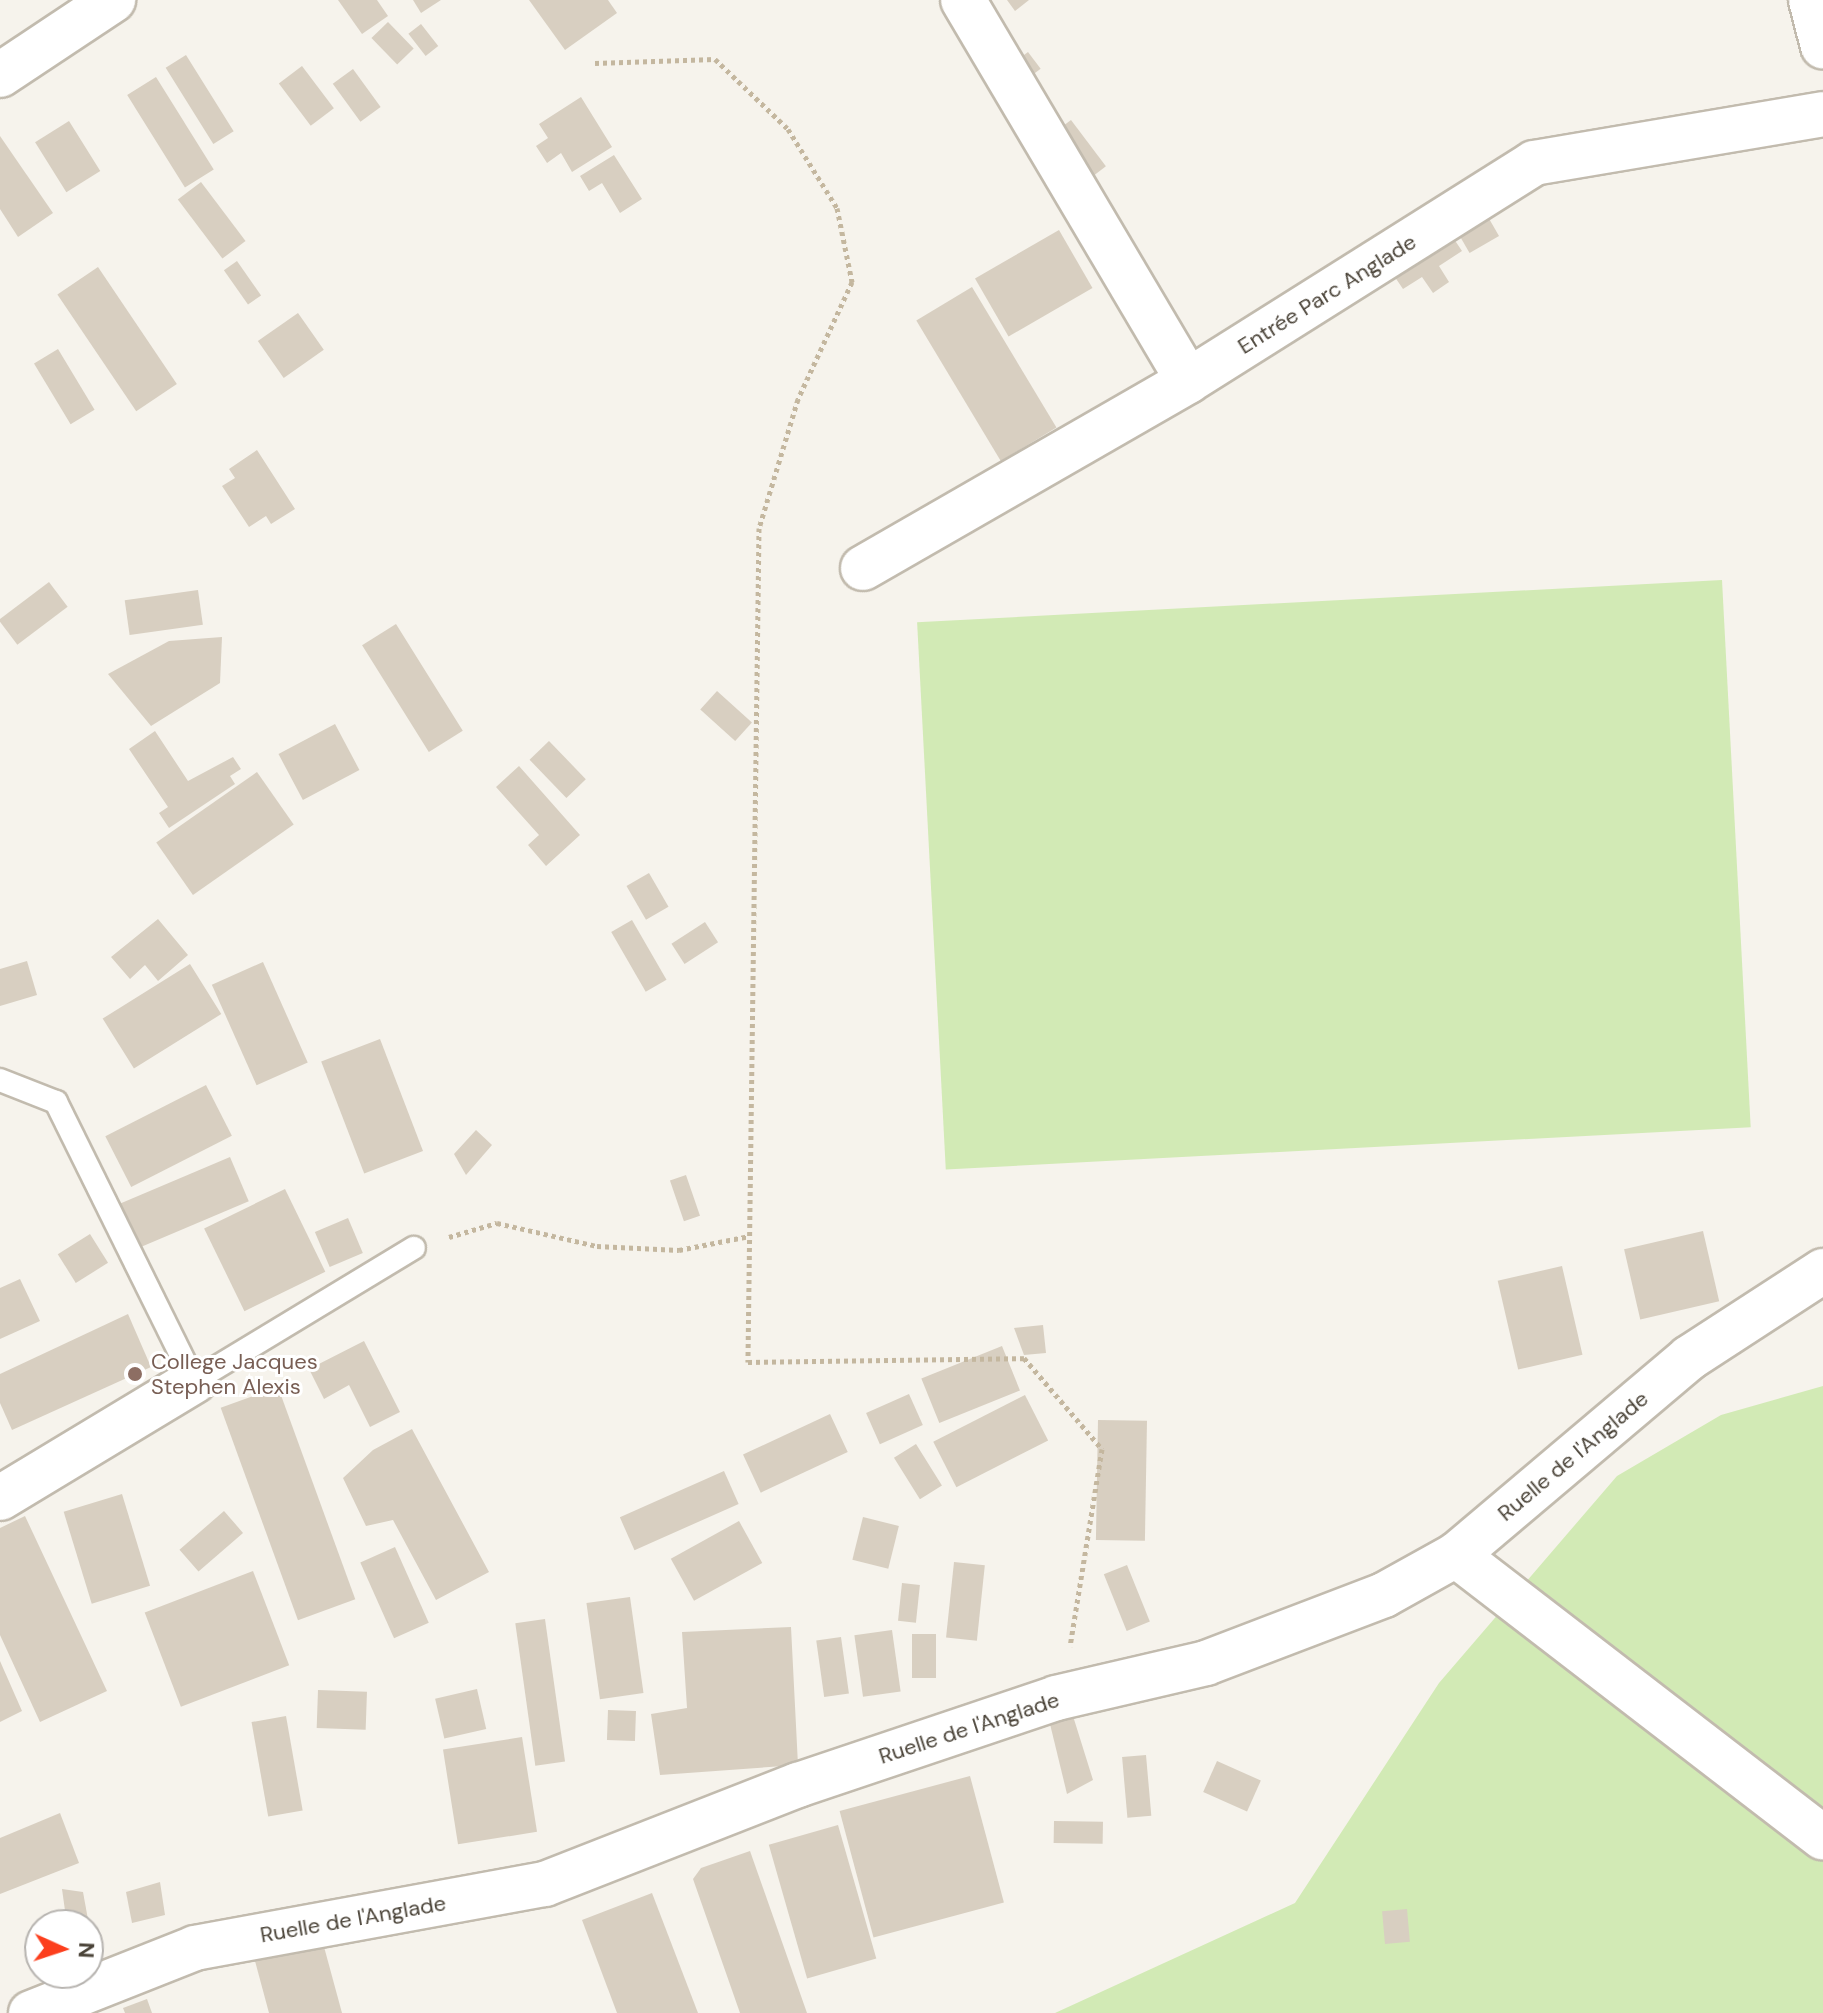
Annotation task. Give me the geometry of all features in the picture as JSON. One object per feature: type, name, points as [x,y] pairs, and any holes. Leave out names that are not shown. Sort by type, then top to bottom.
[{"type":"street","points":[[0,75],[113,0]]},
{"type":"street","points":[[963,0],[1188,381]]},
{"type":"street","points":[[1811,0],[1823,46]]},
{"type":"street","name":"Entrée Parc Anglade","points":[[863,568],[1188,381],[1534,163],[1823,114]]},
{"type":"street","name":"Ruelle de l'Anglade","points":[[31,2013],[195,1948],[545,1884],[798,1785],[1056,1698],[1206,1663],[1384,1595],[1456,1555],[1689,1358],[1823,1271]]},
{"type":"street","points":[[0,1498],[194,1381]]},
{"type":"street","points":[[1456,1555],[1823,1838]]},
{"type":"lane","points":[[0,1080],[56,1102],[194,1381],[414,1248]]},
{"type":"path","points":[[595,63],[715,59],[788,129],[837,208],[852,282],[798,399],[759,528],[748,1362],[1024,1358],[1102,1449],[1080,1609],[1056,1698]]},
{"type":"path","points":[[414,1248],[497,1223],[638,1248],[679,1250],[750,1236]]},
{"type":"green space","points":[[1722,580],[1751,1127],[946,1169],[917,622]]},
{"type":"green space","points":[[1823,1386],[1823,2013],[1055,2013],[1295,1903],[1439,1683],[1617,1476],[1721,1415]]},
{"type":"building","points":[[338,0],[377,0],[388,16],[362,34]]},
{"type":"building","points":[[413,0],[441,0],[421,13]]},
{"type":"building","points":[[529,0],[608,0],[617,13],[565,50]]},
{"type":"building","points":[[1007,0],[1029,0],[1015,11]]},
{"type":"building","points":[[388,22],[414,49],[397,65],[371,38]]},
{"type":"building","points":[[421,24],[438,46],[426,56],[408,34]]},
{"type":"building","points":[[1028,52],[1041,69],[1013,89],[1001,72]]},
{"type":"building","points":[[186,55],[234,131],[213,144],[166,68]]},
{"type":"building","points":[[302,66],[334,108],[311,126],[279,83]]},
{"type":"building","points":[[353,69],[381,107],[360,122],[333,84]]},
{"type":"building","points":[[156,77],[214,169],[185,187],[127,95]]},
{"type":"building","points":[[581,97],[612,147],[572,172],[561,153],[547,163],[536,146],[548,138],[539,124]]},
{"type":"building","points":[[1071,120],[1106,166],[1082,184],[1047,138]]},
{"type":"building","points":[[69,121],[100,171],[66,192],[35,142]]},
{"type":"building","points":[[0,136],[53,213],[18,237],[0,209]]},
{"type":"building","points":[[614,155],[642,199],[620,213],[602,183],[589,191],[580,176]]},
{"type":"building","points":[[201,182],[246,241],[222,259],[178,199]]},
{"type":"building","points":[[1480,203],[1499,236],[1470,253],[1451,220]]},
{"type":"building","points":[[1444,224],[1462,251],[1439,266],[1449,282],[1433,293],[1422,277],[1403,289],[1384,261]]},
{"type":"building","points":[[1059,230],[1092,288],[1008,337],[975,279]]},
{"type":"building","points":[[237,261],[261,295],[248,305],[224,270]]},
{"type":"building","points":[[98,267],[177,384],[136,411],[57,294]]},
{"type":"building","points":[[972,287],[1056,428],[1001,461],[916,320]]},
{"type":"building","points":[[298,313],[324,350],[284,378],[258,341]]},
{"type":"building","points":[[58,349],[95,410],[71,424],[34,363]]},
{"type":"building","points":[[257,450],[295,509],[271,524],[266,516],[249,527],[222,486],[235,478],[229,469]]},
{"type":"building","points":[[49,582],[68,607],[17,645],[0,619]]},
{"type":"building","points":[[198,590],[203,625],[130,635],[125,600]]},
{"type":"building","points":[[396,624],[463,731],[429,752],[362,645]]},
{"type":"building","points":[[222,637],[220,683],[151,726],[108,674],[169,641]]},
{"type":"building","points":[[717,691],[752,722],[735,741],[700,710]]},
{"type":"building","points":[[335,724],[359,770],[303,800],[278,754]]},
{"type":"building","points":[[155,731],[188,781],[233,757],[241,769],[230,776],[235,784],[169,828],[159,813],[168,807],[129,749]]},
{"type":"building","points":[[549,741],[586,779],[566,798],[530,760]]},
{"type":"building","points":[[519,766],[580,835],[546,866],[528,845],[539,835],[496,787]]},
{"type":"building","points":[[257,772],[294,824],[193,895],[156,843]]},
{"type":"building","points":[[649,873],[668,907],[646,920],[626,886]]},
{"type":"building","points":[[158,919],[188,955],[158,981],[145,965],[130,979],[111,957]]},
{"type":"building","points":[[632,920],[666,980],[646,992],[611,932]]},
{"type":"building","points":[[705,922],[718,942],[685,964],[671,944]]},
{"type":"building","points":[[27,961],[37,995],[0,1006],[0,969]]},
{"type":"building","points":[[263,962],[308,1062],[257,1085],[212,985]]},
{"type":"building","points":[[190,964],[221,1014],[134,1069],[103,1019]]},
{"type":"building","points":[[380,1039],[423,1151],[364,1174],[321,1062]]},
{"type":"building","points":[[206,1085],[232,1136],[131,1187],[105,1136]]},
{"type":"building","points":[[476,1130],[492,1145],[466,1175],[454,1154]]},
{"type":"building","points":[[230,1157],[249,1201],[136,1249],[117,1205]]},
{"type":"building","points":[[686,1175],[700,1216],[684,1221],[670,1181]]},
{"type":"building","points":[[285,1189],[325,1272],[244,1311],[204,1228]]},
{"type":"building","points":[[348,1218],[363,1253],[330,1267],[315,1232]]},
{"type":"building","points":[[1703,1231],[1719,1301],[1640,1319],[1624,1249]]},
{"type":"building","points":[[90,1234],[108,1263],[76,1283],[58,1254]]},
{"type":"building","points":[[1562,1266],[1582,1355],[1518,1370],[1498,1281]]},
{"type":"building","points":[[20,1279],[40,1321],[0,1339],[0,1288]]},
{"type":"building","points":[[128,1314],[151,1367],[12,1430],[0,1403],[0,1374]]},
{"type":"building","points":[[1043,1325],[1046,1353],[1024,1355],[1014,1328]]},
{"type":"building","points":[[364,1341],[400,1412],[370,1427],[349,1385],[324,1399],[309,1369]]},
{"type":"building","points":[[1002,1346],[1020,1391],[939,1423],[921,1379]]},
{"type":"building","points":[[278,1387],[355,1599],[298,1620],[221,1408]]},
{"type":"building","points":[[909,1394],[923,1425],[880,1444],[866,1413]]},
{"type":"building","points":[[1025,1395],[1048,1440],[956,1487],[933,1442]]},
{"type":"building","points":[[830,1414],[848,1452],[761,1493],[743,1455]]},
{"type":"building","points":[[1098,1420],[1147,1421],[1145,1541],[1096,1540]]},
{"type":"building","points":[[412,1429],[489,1572],[436,1600],[393,1520],[366,1526],[343,1478],[373,1450]]},
{"type":"building","points":[[916,1444],[942,1486],[920,1499],[894,1458]]},
{"type":"building","points":[[724,1471],[739,1504],[634,1550],[620,1517]]},
{"type":"building","points":[[122,1494],[150,1586],[92,1604],[64,1512]]},
{"type":"building","points":[[224,1511],[243,1533],[198,1572],[179,1550]]},
{"type":"building","points":[[25,1516],[107,1691],[40,1722],[0,1635],[0,1528]]},
{"type":"building","points":[[863,1517],[899,1526],[888,1569],[852,1560]]},
{"type":"building","points":[[739,1521],[762,1563],[694,1601],[671,1559]]},
{"type":"building","points":[[395,1547],[429,1623],[394,1638],[360,1562]]},
{"type":"building","points":[[954,1562],[985,1565],[977,1641],[946,1638]]},
{"type":"building","points":[[1127,1565],[1150,1622],[1127,1631],[1104,1574]]},
{"type":"building","points":[[253,1571],[289,1665],[181,1707],[145,1613]]},
{"type":"building","points":[[902,1583],[920,1585],[916,1623],[898,1621]]},
{"type":"building","points":[[630,1597],[643,1693],[600,1699],[586,1603]]},
{"type":"building","points":[[545,1619],[565,1762],[535,1766],[515,1623]]},
{"type":"building","points":[[791,1627],[798,1765],[660,1775],[651,1714],[687,1708],[682,1632]]},
{"type":"building","points":[[892,1630],[901,1691],[863,1697],[854,1635]]},
{"type":"building","points":[[912,1634],[936,1634],[936,1678],[912,1678]]},
{"type":"building","points":[[841,1637],[849,1693],[824,1697],[816,1640]]},
{"type":"building","points":[[0,1661],[22,1711],[0,1722]]},
{"type":"building","points":[[477,1689],[486,1729],[444,1739],[435,1699]]},
{"type":"building","points":[[318,1690],[367,1692],[366,1730],[317,1728]]},
{"type":"building","points":[[608,1710],[636,1711],[635,1741],[607,1740]]},
{"type":"building","points":[[286,1716],[303,1811],[268,1817],[252,1722]]},
{"type":"building","points":[[1073,1716],[1093,1780],[1067,1794],[1050,1724]]},
{"type":"building","points":[[522,1737],[537,1832],[458,1844],[443,1750]]},
{"type":"building","points":[[1146,1755],[1151,1816],[1127,1818],[1122,1757]]},
{"type":"building","points":[[1217,1761],[1261,1781],[1247,1812],[1203,1792]]},
{"type":"building","points":[[970,1776],[1004,1903],[874,1937],[840,1811]]},
{"type":"building","points":[[60,1813],[79,1863],[0,1894],[0,1838]]},
{"type":"building","points":[[1054,1821],[1103,1822],[1103,1844],[1054,1843]]},
{"type":"building","points":[[838,1825],[876,1959],[807,1978],[769,1845]]},
{"type":"building","points":[[750,1851],[807,2013],[740,2013],[693,1879],[701,1868]]},
{"type":"building","points":[[160,1882],[165,1915],[132,1923],[126,1892]]},
{"type":"building","points":[[62,1889],[83,1892],[86,1909],[65,1909]]},
{"type":"building","points":[[652,1893],[698,2013],[617,2013],[582,1920]]},
{"type":"building","points":[[1407,1909],[1410,1942],[1385,1944],[1382,1911]]},
{"type":"building","points":[[323,1943],[342,2013],[269,2013],[255,1961]]},
{"type":"building","points":[[147,1999],[152,2013],[125,2013],[123,2008]]},
{"type":"place","name":"College Jacques Stephen Alexis","points":[[135,1374]]}]
